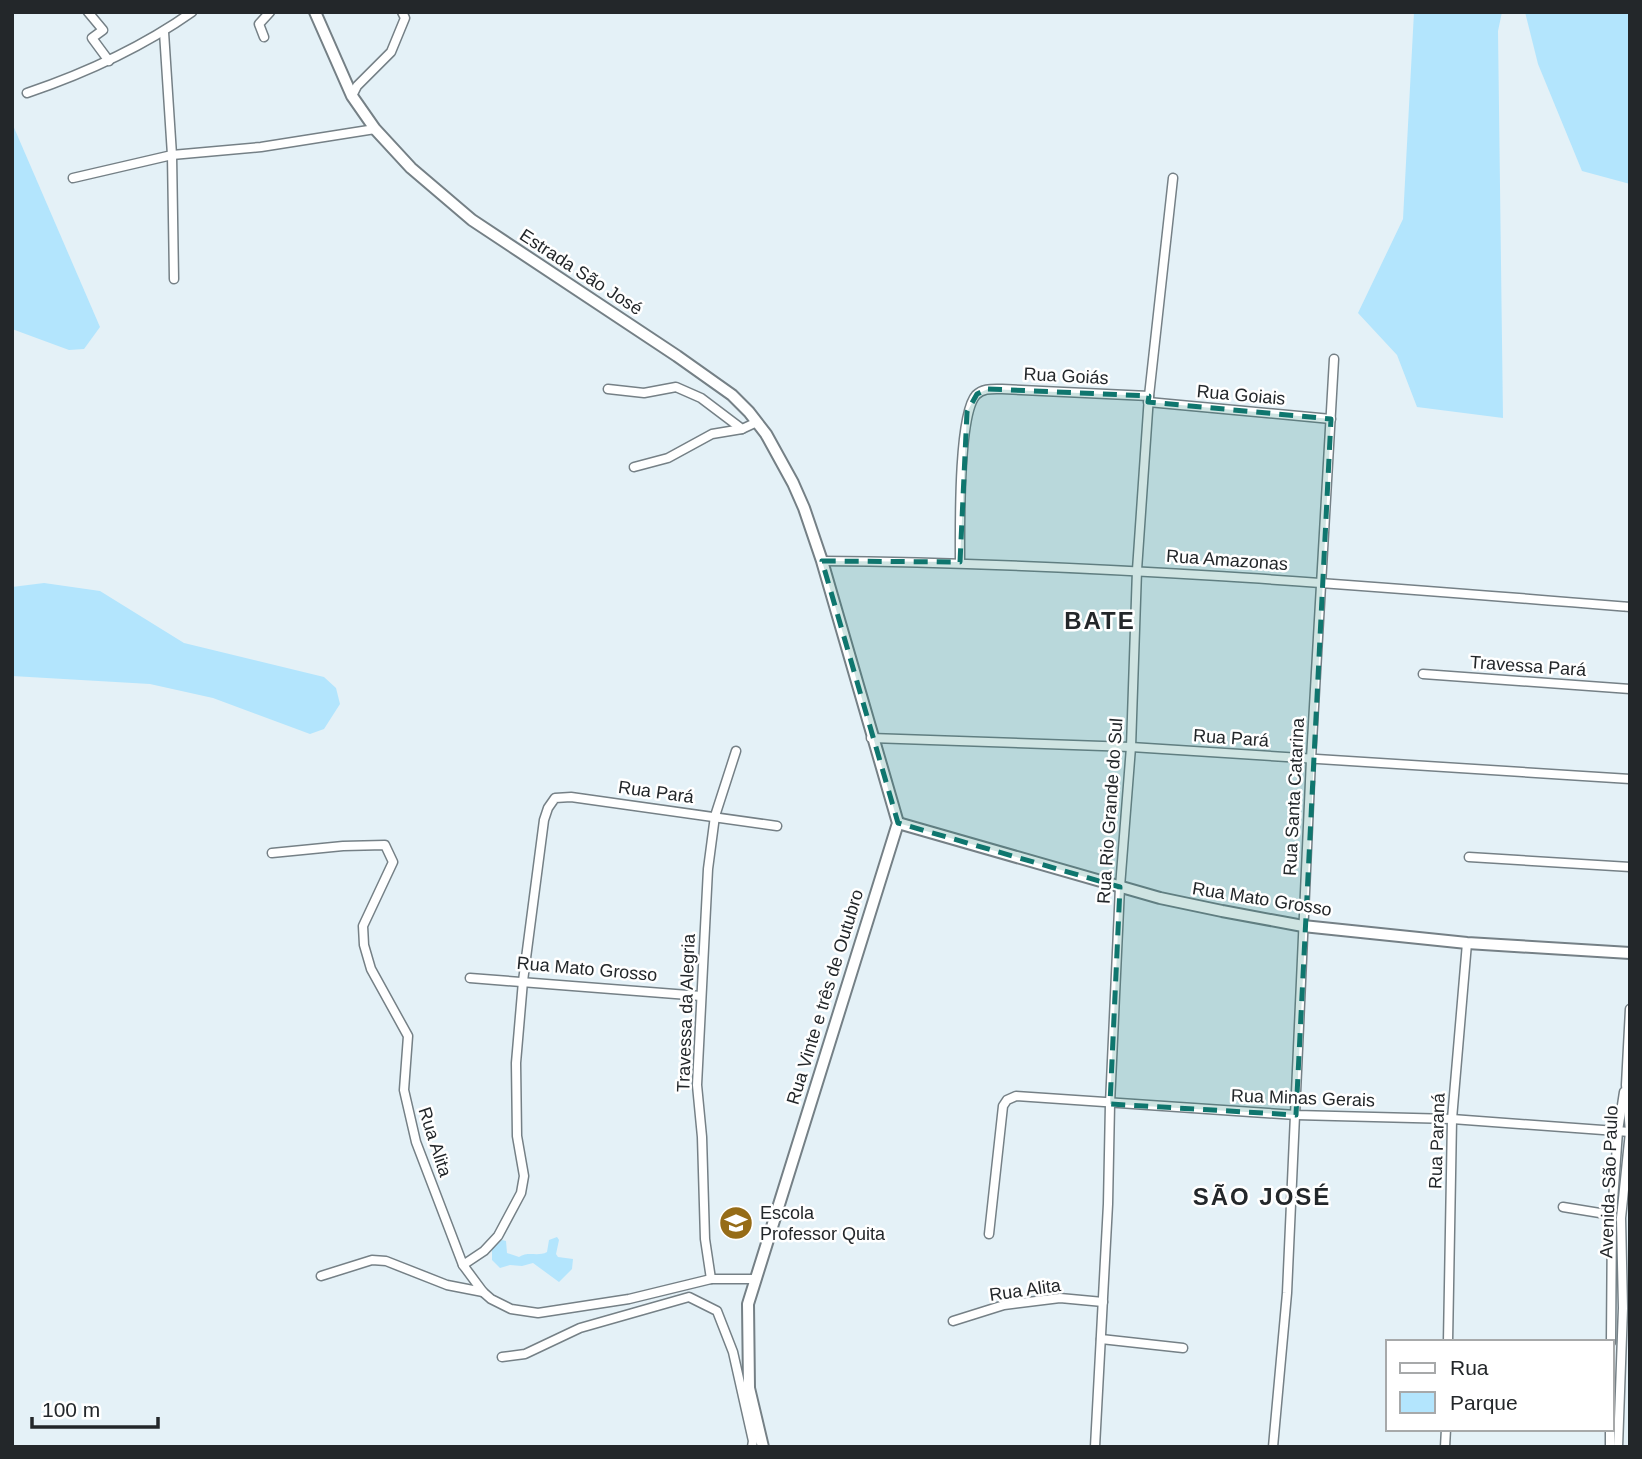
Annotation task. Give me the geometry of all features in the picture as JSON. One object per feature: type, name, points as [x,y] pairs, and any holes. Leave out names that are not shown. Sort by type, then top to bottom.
[{"type":"street","points":[[88,12],[103,30],[92,38],[109,61]]},
{"type":"street","points":[[27,93],[109,61],[164,32],[192,12]]},
{"type":"street","points":[[264,37],[259,24],[270,12]]},
{"type":"street","name":"Estrada São José","points":[[315,12],[352,96],[375,130],[411,168],[472,220],[732,395],[757,422],[793,483],[822,561]]},
{"type":"street","points":[[352,96],[357,86],[391,52],[405,18],[402,12]]},
{"type":"street","points":[[164,32],[172,155],[174,279]]},
{"type":"street","points":[[73,178],[172,155],[261,147],[375,130]]},
{"type":"street","name":"Rua Rio Grande do Sul","points":[[1095,1447],[1120,887],[1131,747],[1137,570],[1148,399],[1172,178]]},
{"type":"street","name":"Rua Santa Catarina","points":[[1273,1447],[1287,1293],[1311,759],[1334,359]]},
{"type":"street","points":[[608,389],[644,393],[676,387],[701,398],[742,429]]},
{"type":"street","name":"Rua Goiás","points":[[960,562],[962,453],[966,419],[969,405],[982,390],[1148,399]]},
{"type":"street","name":"Rua Goiais","points":[[1148,399],[1331,419]]},
{"type":"street","points":[[634,467],[668,458],[712,434],[742,429],[757,422]]},
{"type":"street","points":[[822,561],[898,824]]},
{"type":"street","name":"Rua Amazonas","points":[[822,561],[960,562],[1137,570],[1630,607]]},
{"type":"street","name":"Travessa Pará","points":[[1423,674],[1630,689]]},
{"type":"street","name":"Rua Pará","points":[[872,738],[1131,747],[1630,779]]},
{"type":"street","name":"Travessa da Alegria","points":[[711,1279],[705,1239],[702,1137],[696,1085],[708,869],[715,816],[736,751]]},
{"type":"street","name":"Rua Pará","points":[[523,981],[544,820],[548,808],[560,796],[777,826]]},
{"type":"street","name":"Rua Mato Grosso","points":[[898,824],[1190,905],[1303,926],[1467,943],[1630,953]]},
{"type":"street","name":"Rua Vinte e três de Outubro","points":[[763,1447],[749,1388],[748,1304],[898,824]]},
{"type":"street","name":"Rua Alita","points":[[272,853],[360,845],[387,847],[393,862],[363,926],[364,945],[371,969],[408,1037],[404,1090],[409,1116],[463,1265],[483,1292],[511,1309],[538,1313],[628,1299],[711,1279],[754,1279]]},
{"type":"street","points":[[1469,857],[1630,867]]},
{"type":"street","name":"Rua Paraná","points":[[1448,1340],[1452,1119],[1467,943]]},
{"type":"street","name":"Rua Mato Grosso","points":[[470,978],[701,996]]},
{"type":"street","points":[[463,1265],[484,1251],[498,1236],[520,1193],[524,1177],[517,1136],[516,1063],[523,981]]},
{"type":"street","name":"Avenida São Paulo","points":[[1611,1340],[1612,1215],[1618,1131],[1626,1085],[1630,1009]]},
{"type":"street","name":"Avenida São Paulo","points":[[1618,1447],[1626,1308],[1621,1218],[1630,1132],[1626,1085]]},
{"type":"street","name":"Rua Minas Gerais","points":[[989,1234],[1003,1106],[1007,1100],[1016,1096],[1296,1115],[1452,1119],[1630,1132]]},
{"type":"street","points":[[1563,1207],[1612,1215]]},
{"type":"street","points":[[321,1276],[372,1260],[386,1261],[447,1285],[483,1292]]},
{"type":"street","points":[[502,1357],[525,1354],[580,1328],[689,1297],[717,1311],[733,1352],[753,1441],[752,1447]]},
{"type":"street","name":"Rua Alita","points":[[953,1321],[1004,1305],[1060,1298],[1103,1302]]},
{"type":"street","points":[[1101,1339],[1183,1348]]},
{"type":"highlighted area","points":[[988,389],[1149,396],[1148,402],[1331,419],[1296,1115],[1110,1104],[1120,887],[898,823],[822,561],[960,562],[967,412],[977,394]]},
{"type":"green space","points":[[1414,12],[1502,12],[1498,31],[1503,418],[1417,407],[1397,355],[1358,313],[1403,219]]},
{"type":"green space","points":[[1525,12],[1630,12],[1630,184],[1582,171],[1538,64]]},
{"type":"green space","points":[[12,123],[100,327],[84,349],[69,350],[12,329]]},
{"type":"green space","points":[[44,583],[100,591],[184,643],[324,677],[336,688],[340,704],[324,729],[310,734],[213,698],[150,684],[12,676],[12,587]]},
{"type":"green space","points":[[557,1237],[558,1257],[573,1259],[572,1269],[559,1282],[533,1263],[500,1268],[492,1260],[492,1249],[502,1240],[506,1241],[507,1253],[519,1257],[547,1252],[549,1240]]},
{"type":"place","name":"Escola Professor Quita","points":[[736,1223]]},
{"type":"district","name":"BATE","points":[[1100,620]]},
{"type":"district","name":"SÃO JOSÉ","points":[[1262,1196]]}]
